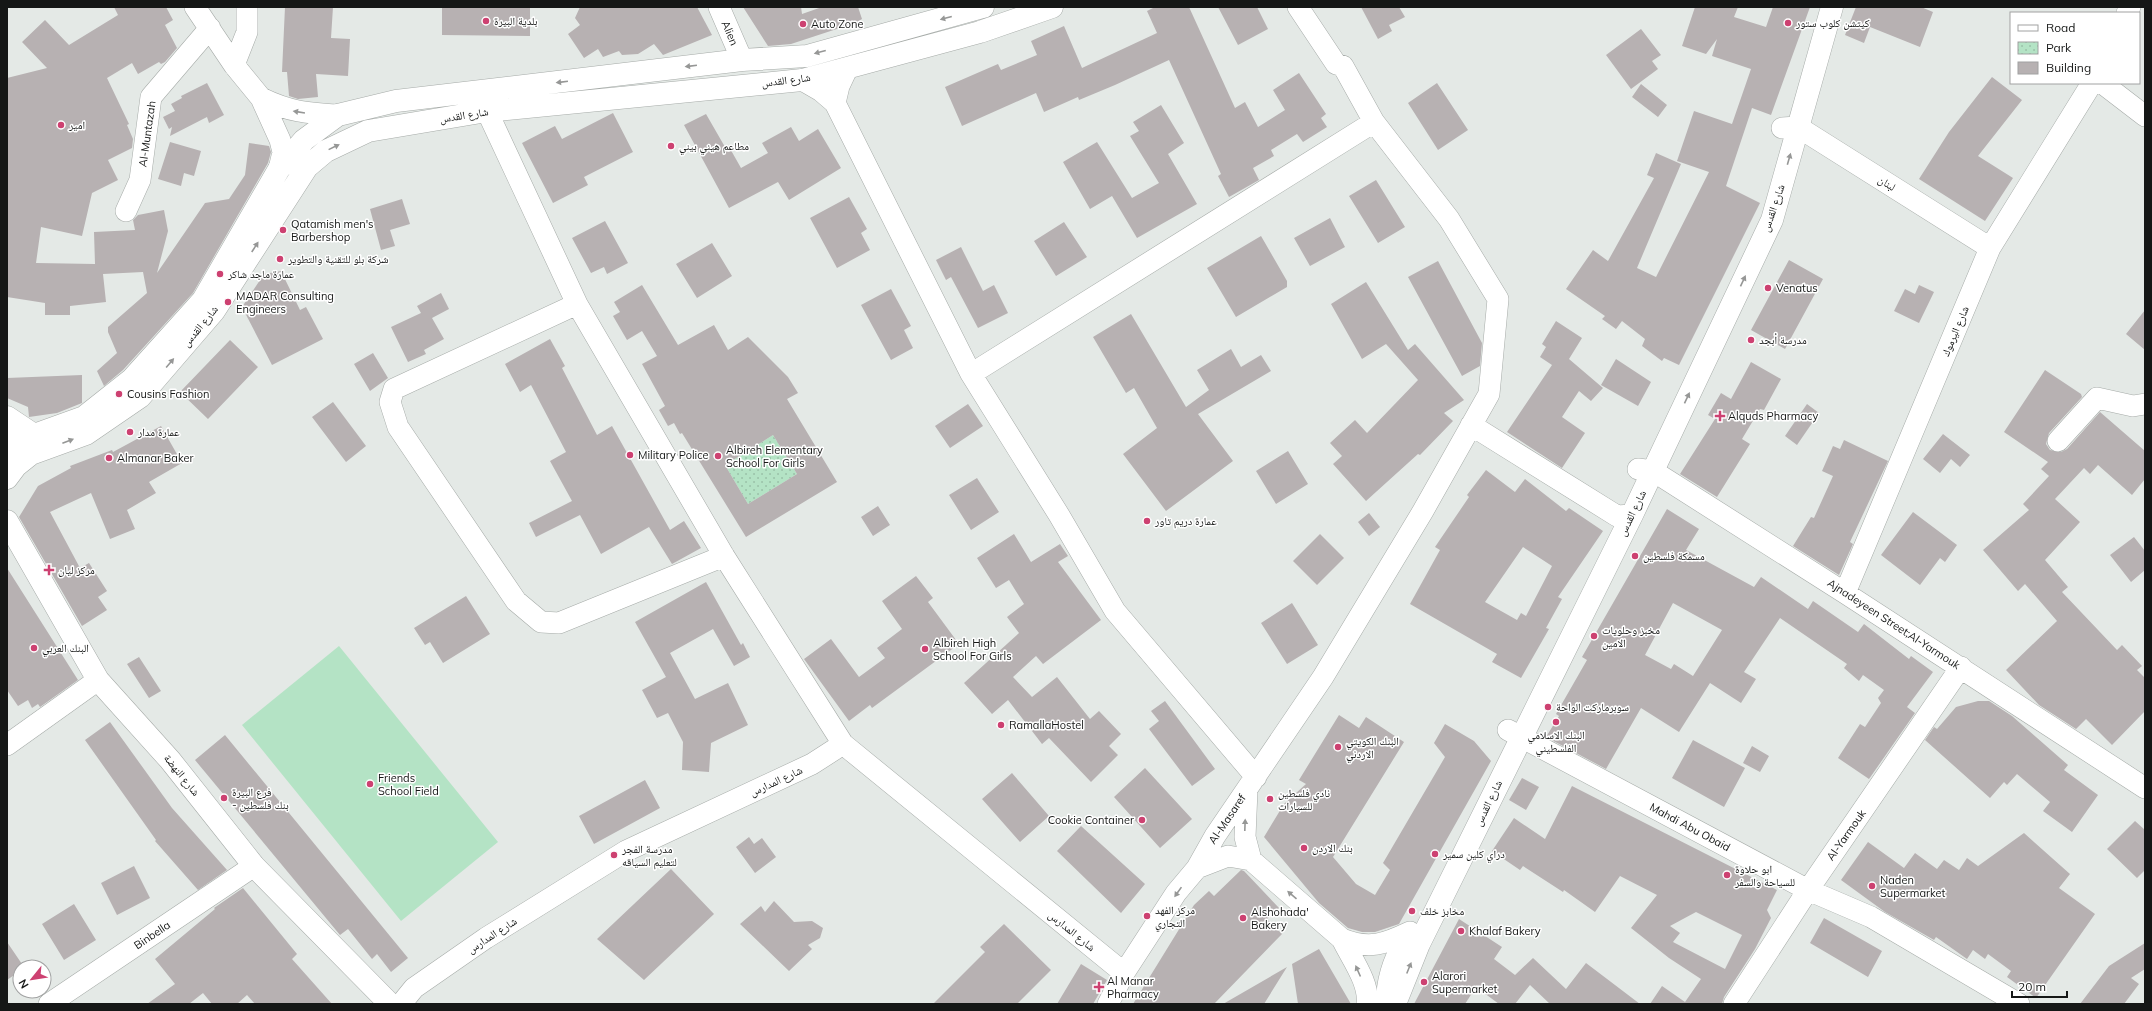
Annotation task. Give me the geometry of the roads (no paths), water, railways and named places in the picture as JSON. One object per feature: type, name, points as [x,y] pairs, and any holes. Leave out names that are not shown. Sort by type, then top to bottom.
[{"type":"main road","name":"شارع القدس","points":[[7,453],[33,445],[86,434],[140,397],[214,311],[307,168],[326,151],[368,131],[487,101],[742,60],[807,56],[983,7]]},
{"type":"main road","name":"شارع القدس","points":[[7,436],[33,445],[84,416],[132,379],[203,300],[279,169],[304,140],[338,115],[396,101],[487,101],[802,80],[980,32],[1052,7]]},
{"type":"main road","points":[[1790,127],[1817,7]]},
{"type":"main road","points":[[1387,1004],[1387,988],[1391,972],[1410,932],[1515,733],[1646,470],[1757,218],[1832,7]]},
{"type":"main road","points":[[742,60],[751,84]]},
{"type":"main road","points":[[7,417],[33,445],[7,478]]},
{"type":"main road","name":"شارع النهضة","points":[[7,521],[98,680],[170,760],[254,866],[390,1004]]},
{"type":"main road","name":"شارع القدس","points":[[1395,1004],[1419,944],[1515,733]]},
{"type":"street","points":[[195,7],[234,64],[261,98],[280,140],[283,152],[279,169]]},
{"type":"street","points":[[234,64],[247,32],[247,7]]},
{"type":"street","name":"Alien","points":[[719,7],[742,60]]},
{"type":"street","points":[[802,80],[821,91],[835,102],[970,374],[1059,515],[1115,611],[1251,784],[1323,677],[1419,518],[1489,394],[1498,299],[1449,219],[1374,122],[1343,66],[1336,64],[1298,7]]},
{"type":"street","name":"Al-Muntazah","points":[[126,211],[140,180],[151,97],[210,28]]},
{"type":"street","points":[[835,102],[839,86],[847,69]]},
{"type":"street","name":"شارع اليرموك","points":[[1845,593],[1990,248],[2091,84]]},
{"type":"street","points":[[2103,84],[2145,116]]},
{"type":"street","points":[[261,98],[282,108],[298,113],[338,115]]},
{"type":"street","points":[[487,101],[577,304],[724,556],[843,744]]},
{"type":"street","points":[[970,374],[1374,122]]},
{"type":"street","name":"لبنان","points":[[1790,127],[1990,248]]},
{"type":"street","points":[[577,304],[394,390],[390,402],[398,427],[516,601],[541,622],[559,623],[724,556]]},
{"type":"street","points":[[2058,441],[2097,398],[2133,406],[2145,404]]},
{"type":"street","points":[[1472,425],[1624,516]]},
{"type":"street","name":"Ajnadeyeen Street;Al-Yarmouk","points":[[1646,470],[1845,593],[2145,788]]},
{"type":"street","name":"Al-Yarmouk","points":[[1734,1004],[1808,890],[1961,667]]},
{"type":"street","points":[[7,745],[98,680]]},
{"type":"street","name":"Mahdi Abu Obaid","points":[[1515,733],[1808,890],[1870,918],[2019,1004]]},
{"type":"street","name":"شارع المدارس","points":[[401,1004],[414,988],[486,938],[626,851],[812,764],[843,744],[1124,973]]},
{"type":"street","name":"Al-Masaref","points":[[1196,868],[1228,856],[1251,860],[1245,837],[1251,784]]},
{"type":"street","name":"Al-Masaref","points":[[1108,1004],[1124,973],[1251,784]]},
{"type":"street","points":[[1251,860],[1342,939],[1355,945],[1386,944],[1410,932]]},
{"type":"street","name":"Binbella","points":[[49,1004],[254,866]]},
{"type":"street","points":[[1342,939],[1364,986],[1368,998],[1367,1004]]},
{"type":"place","name":"بلدية البيرة","points":[[486,21]]},
{"type":"place","name":"كيتشن كلوب ستور","points":[[1788,23]]},
{"type":"place","name":"Auto Zone","points":[[803,24]]},
{"type":"place","name":"امير","points":[[61,125]]},
{"type":"place","name":"مطاعم هيني بيني","points":[[671,146]]},
{"type":"place","name":"Qatamish men's Barbershop","points":[[283,230]]},
{"type":"place","name":"شركة بلو للتقنية والتطوير","points":[[280,259]]},
{"type":"place","name":"عمارة ماجد شاكر","points":[[220,274]]},
{"type":"place","name":"Venatus","points":[[1768,288]]},
{"type":"place","name":"MADAR Consulting Engineers","points":[[228,302]]},
{"type":"place","name":"مدرسة أبجد","points":[[1751,340]]},
{"type":"place","name":"Cousins Fashion","points":[[119,394]]},
{"type":"place","name":"Alquds Pharmacy","points":[[1720,416]]},
{"type":"place","name":"عمارة مدار","points":[[130,432]]},
{"type":"place","name":"Military Police","points":[[630,455]]},
{"type":"place","name":"Albireh Elementary School For Girls","points":[[718,456]]},
{"type":"place","name":"Almanar Baker","points":[[109,458]]},
{"type":"place","name":"عمارة دريم تاور","points":[[1147,521]]},
{"type":"place","name":"مسمكة فلسطين","points":[[1635,556]]},
{"type":"place","name":"مركز ليان","points":[[49,570]]},
{"type":"place","name":"مخبز وحلويات الامين","points":[[1594,636]]},
{"type":"place","name":"البنك العربي","points":[[34,648]]},
{"type":"place","name":"Albireh High School For Girls","points":[[925,649]]},
{"type":"place","name":"سوبرماركت الواحة","points":[[1548,707]]},
{"type":"place","name":"البنك الاسلامي الفلسطيني","points":[[1556,722]]},
{"type":"place","name":"RamallaHostel","points":[[1001,725]]},
{"type":"place","name":"البنك الكويتي الاردني","points":[[1338,747]]},
{"type":"place","name":"Friends School Field","points":[[370,784]]},
{"type":"place","name":"فرع البيرة - بنك فلسطين","points":[[224,798]]},
{"type":"place","name":"نادي فلسطين للسيارات","points":[[1270,799]]},
{"type":"place","name":"Cookie Container","points":[[1142,820]]},
{"type":"place","name":"بنك الاردن","points":[[1304,848]]},
{"type":"place","name":"دراي كلين سمير","points":[[1435,854]]},
{"type":"place","name":"مدرسة الفجر لتعليم السياقه","points":[[614,855]]},
{"type":"place","name":"ابو حلاوة للسياحة والسفر","points":[[1727,875]]},
{"type":"place","name":"Naden Supermarket","points":[[1872,886]]},
{"type":"place","name":"مخابز خلف","points":[[1412,911]]},
{"type":"place","name":"مركز الفهد التجاري","points":[[1147,916]]},
{"type":"place","name":"Alshohada' Bakery","points":[[1243,918]]},
{"type":"place","name":"Khalaf Bakery","points":[[1461,931]]},
{"type":"place","name":"Alarori Supermarket","points":[[1424,982]]},
{"type":"place","name":"Al Manar Pharmacy","points":[[1099,987]]}]
